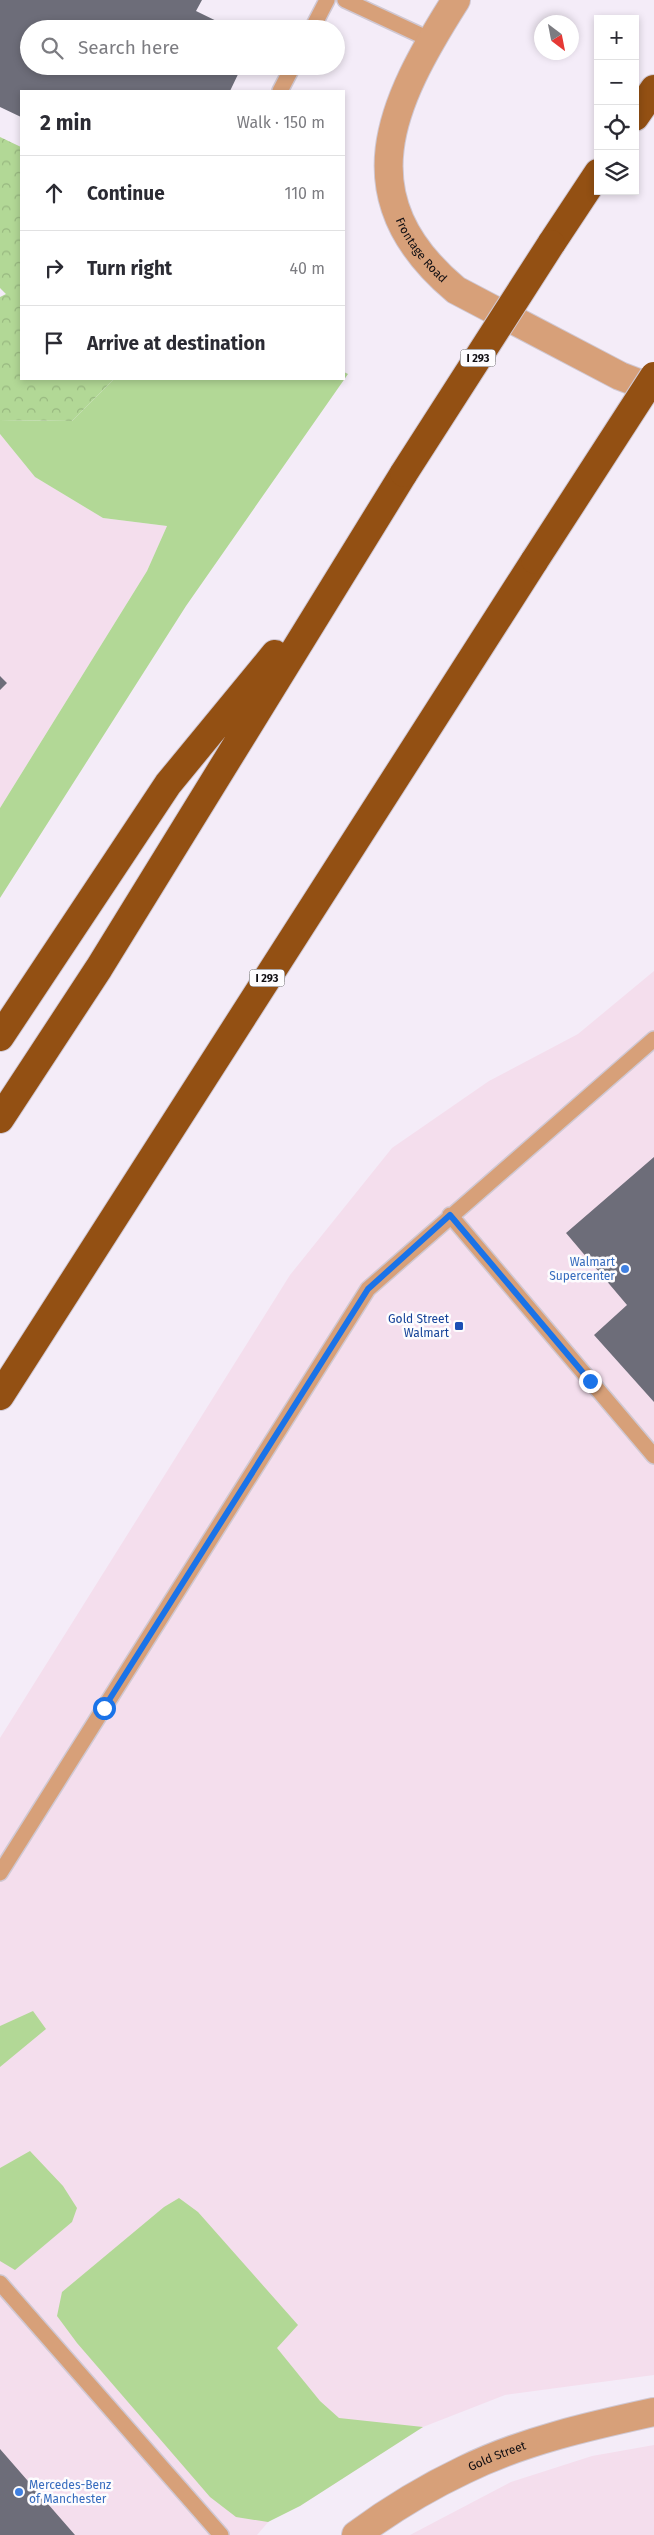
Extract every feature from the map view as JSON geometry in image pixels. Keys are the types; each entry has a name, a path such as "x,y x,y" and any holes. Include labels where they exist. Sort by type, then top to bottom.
{"highway":[{"path":"639,111 654,89"},
{"name":"I 293","path":"0,1119 99,968 404,473 594,180"},
{"name":"I 293","path":"0,1396 654,376"},
{"path":"0,1038 168,784 341,573"},
{"path":"0,1406 26,1356"}],"street":[{"name":"Frontage Road","path":"456,0 431,40 410,81 390,146 389,184 392,204 400,224 413,246 435,272 456,290 620,376 654,389"},
{"name":"Gold Street","path":"356,2535 392,2509 465,2469 543,2440 654,2412"}],"lane":[{"path":"317,20 327,0"},
{"path":"345,0 431,40"},
{"path":"281,90 288,75"},
{"path":"0,1873 368,1289 450,1215 654,1038"},
{"path":"450,1215 654,1456"},
{"path":"0,2282 220,2535"}],"shaded area":[{"path":"0,434 35,477 103,518 167,526 147,571 0,808"},
{"path":"654,971 654,2375 505,2395 423,2427 300,2506 276,2513 257,2535 0,2535 0,1738 290,1275 392,1148 489,1081 578,1034"},
{"path":"654,2445 654,2535 410,2535 511,2482 592,2456"}],"green space":[{"path":"0,137 20,147 20,380 113,380 72,421 0,420 0,297 6,294 0,288"},
{"path":"113,380 344,380 186,606 0,898 0,808 147,571 167,526 103,518 35,477 0,434 0,420 72,421"},
{"path":"33,2011 46,2029 0,2067 0,2026"},
{"path":"30,2151 63,2186 77,2208 72,2222 15,2270 0,2261 0,2168"},
{"path":"179,2198 198,2212 298,2325 277,2348 320,2401 339,2418 423,2427 300,2506 268,2522 236,2517 210,2497 77,2343 57,2316 62,2292 164,2207"}],"building":[{"path":"0,0 202,0 196,11 214,20 20,20 20,75 238,75 230,90 20,90 20,117 0,107"},
{"path":"0,676 7,683 0,690"},
{"name":"Walmart Supercenter","path":"654,1157 654,1402 594,1335 627,1305 566,1233"},
{"name":"Mercedes-Benz of Manchester","path":"0,2449 75,2535 0,2535"}],"place":[{"name":"Walmart Supercenter","path":"625,1269"},
{"name":"Gold Street Walmart","path":"459,1326"},
{"name":"Mercedes-Benz of Manchester","path":"19,2492"}],"route":[{"path":"104,1708 368,1289 450,1215 590,1381"}]}
